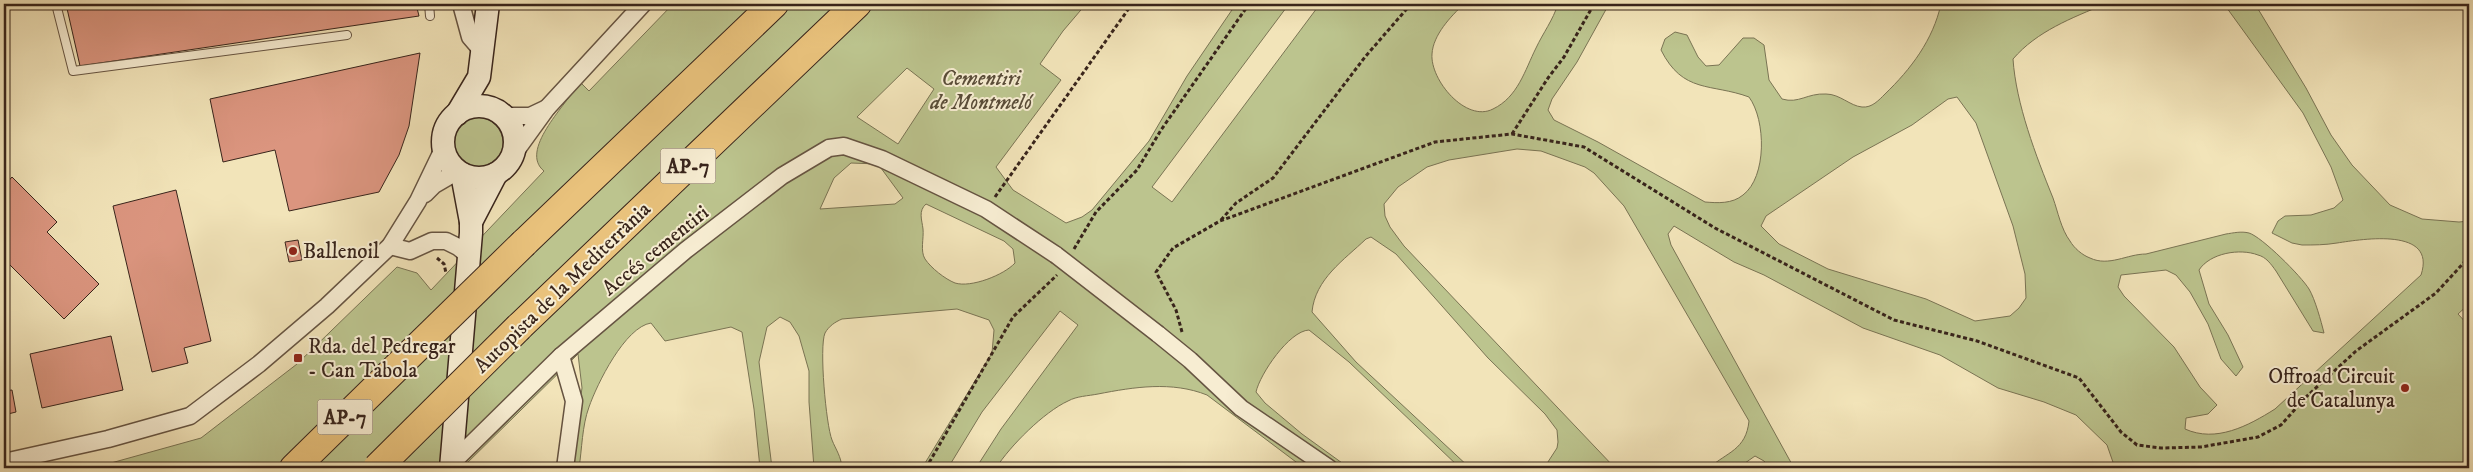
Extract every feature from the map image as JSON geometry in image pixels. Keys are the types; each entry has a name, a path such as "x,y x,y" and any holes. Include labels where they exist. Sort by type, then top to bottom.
{"highway":[{"name":"AP-7","path":"294,468 524,243 774,4"},
{"name":"Autopista de la Mediterrània","path":"377,468 519,327 857,4"}],"street":[{"path":"461,4 470,37 483,52"},
{"path":"4,462 108,439 190,416 258,364 327,306 390,246 418,201 443,148 445,129 457,114 479,77 488,4"},
{"path":"472,222 496,174 506,166 547,108 642,4"},
{"path":"479,77 485,94 514,131 516,143 513,155"},
{"path":"457,114 467,108 479,106 500,113 530,116 547,108"},
{"name":"Accés cementiri","path":"451,466 561,356 686,250 782,176 829,148 844,146 882,159 986,209 1063,260 1190,360 1241,408 1329,468"},
{"path":"443,148 448,161 460,173 479,178 496,174"},
{"path":"418,201 434,185 460,173"},
{"path":"451,466 472,222 460,173"},
{"path":"390,246 410,251 432,241 446,242 469,256"},
{"path":"561,356 574,401 565,468"}],"lane":[{"path":"56,4 72,72 347,35"},
{"path":"429,4 430,16"}],"path":[{"path":"986,209 1132,4"},
{"path":"926,468 1014,318 1063,260 1096,212 1137,170 1161,130 1249,4"},
{"path":"1220,221 1236,203 1273,178 1365,57 1411,4"},
{"path":"1512,134 1548,78 1564,57 1594,4"},
{"path":"1190,360 1176,310 1156,272 1173,248 1220,221 1435,142 1512,134 1584,147 1715,228 1894,320 1977,341 2078,378 2121,432 2137,446 2161,448 2202,447 2258,436 2281,425 2306,397 2356,351 2436,293 2469,257"}],"green space":[{"name":"Cementiri de Montmeló","path":"673,4 1086,4 1063,31 1040,64 1061,80 996,167 1013,190 1066,223 1082,217 1092,210 1149,141 1187,76 1236,4 1289,4 1152,187 1172,202 1320,4 1464,4 1448,20 1439,33 1433,47 1433,64 1443,87 1452,97 1461,105 1483,112 1502,104 1515,90 1558,4 1609,4 1577,62 1552,99 1548,110 1554,120 1598,142 1705,202 1720,203 1739,198 1751,187 1760,162 1761,133 1759,119 1749,97 1699,85 1688,81 1679,74 1661,50 1665,39 1675,32 1687,35 1698,57 1706,66 1719,65 1743,38 1754,38 1764,45 1769,80 1782,99 1793,100 1826,94 1836,96 1853,105 1866,107 1880,99 1912,64 1933,30 1941,4 2105,4 2044,33 2022,49 2013,59 2022,112 2062,226 2072,244 2087,257 2111,261 2226,234 2249,233 2272,249 2305,283 2320,316 2324,333 2313,331 2276,271 2261,256 2251,253 2234,252 2218,256 2204,264 2199,270 2209,304 2228,335 2243,367 2236,376 2221,359 2208,324 2190,292 2176,275 2166,270 2121,275 2118,287 2124,296 2174,347 2200,387 2217,405 2208,414 2186,418 2185,429 2208,434 2232,431 2275,409 2421,275 2423,260 2418,249 2408,243 2395,240 2379,239 2302,245 2292,243 2272,233 2278,221 2285,216 2311,215 2334,208 2343,200 2331,167 2303,113 2224,4 2255,4 2306,88 2331,135 2352,165 2390,205 2422,219 2469,221 2469,304 2458,314 2469,326 2469,468 2115,468 2107,445 2076,415 2044,402 1998,388 1940,355 1863,328 1764,275 1734,262 1674,226 1668,234 1671,245 1794,468 1769,468 1764,461 1755,456 1738,468 1709,468 1740,444 1747,431 1749,421 1624,206 1594,173 1585,167 1541,151 1517,149 1449,160 1427,167 1398,187 1384,204 1385,216 1390,227 1404,246 1615,468 1587,468 1582,464 1570,468 1544,468 1557,448 1557,430 1545,414 1488,358 1396,254 1371,237 1366,239 1332,271 1314,300 1312,312 1356,362 1470,468 1460,468 1349,362 1309,330 1301,332 1284,345 1263,375 1256,392 1265,403 1302,434 1349,468 1304,468 1207,395 1180,388 1153,387 1125,389 1071,399 1049,413 1028,430 996,468 976,468 1001,429 1078,325 1060,311 982,412 948,468 922,468 992,353 994,330 989,320 957,309 842,319 832,324 825,333 823,341 823,369 826,403 830,432 842,468 814,468 809,402 809,371 799,336 790,322 780,317 767,327 759,362 772,468 760,468 754,409 742,332 731,327 665,341 651,323 641,327 622,345 598,385 585,422 579,468 570,468 582,388 578,354 462,468 93,468 201,438 297,364 397,267 417,273 431,290 544,171 538,162 537,152 546,129 576,87 581,83 589,91","holes":["907,68 934,89 898,144 857,117","1957,97 1976,123 2013,226 2025,274 2026,298 2010,316 1975,321 1926,299 1828,269 1779,244 1761,226 1766,216 1853,157 1912,125 1948,99","851,163 878,164 903,198 895,204 820,209 834,178","926,204 1004,241 1013,249 1015,263 995,276 970,284 955,283 947,279 938,273 924,256 921,216"]},
{"path":"477,117 487,119 495,125 501,133 503,143 501,153 495,161 487,167 477,169 467,167 459,161 453,153 451,143 453,133 459,125 467,119"}],"building":[{"path":"66,4 416,4 419,16 80,66"},
{"path":"420,53 409,126 399,155 379,192 289,211 275,150 223,162 210,99"},
{"path":"12,177 57,222 47,232 99,284 64,319 4,259 4,186"},
{"path":"176,190 211,341 184,348 188,363 152,372 113,206"},
{"name":"Ballenoil","path":"298,240 302,260 289,262 285,242"},
{"path":"111,336 123,390 42,408 30,354"},
{"path":"12,390 16,412 4,415 4,391"}],"place":[{"name":"Ballenoil","path":"293,251"},
{"name":"Rda. del Pedregar - Can Tabola","path":"298,358"},
{"name":"Offroad Circuit de Catalunya","path":"2405,388"}]}
